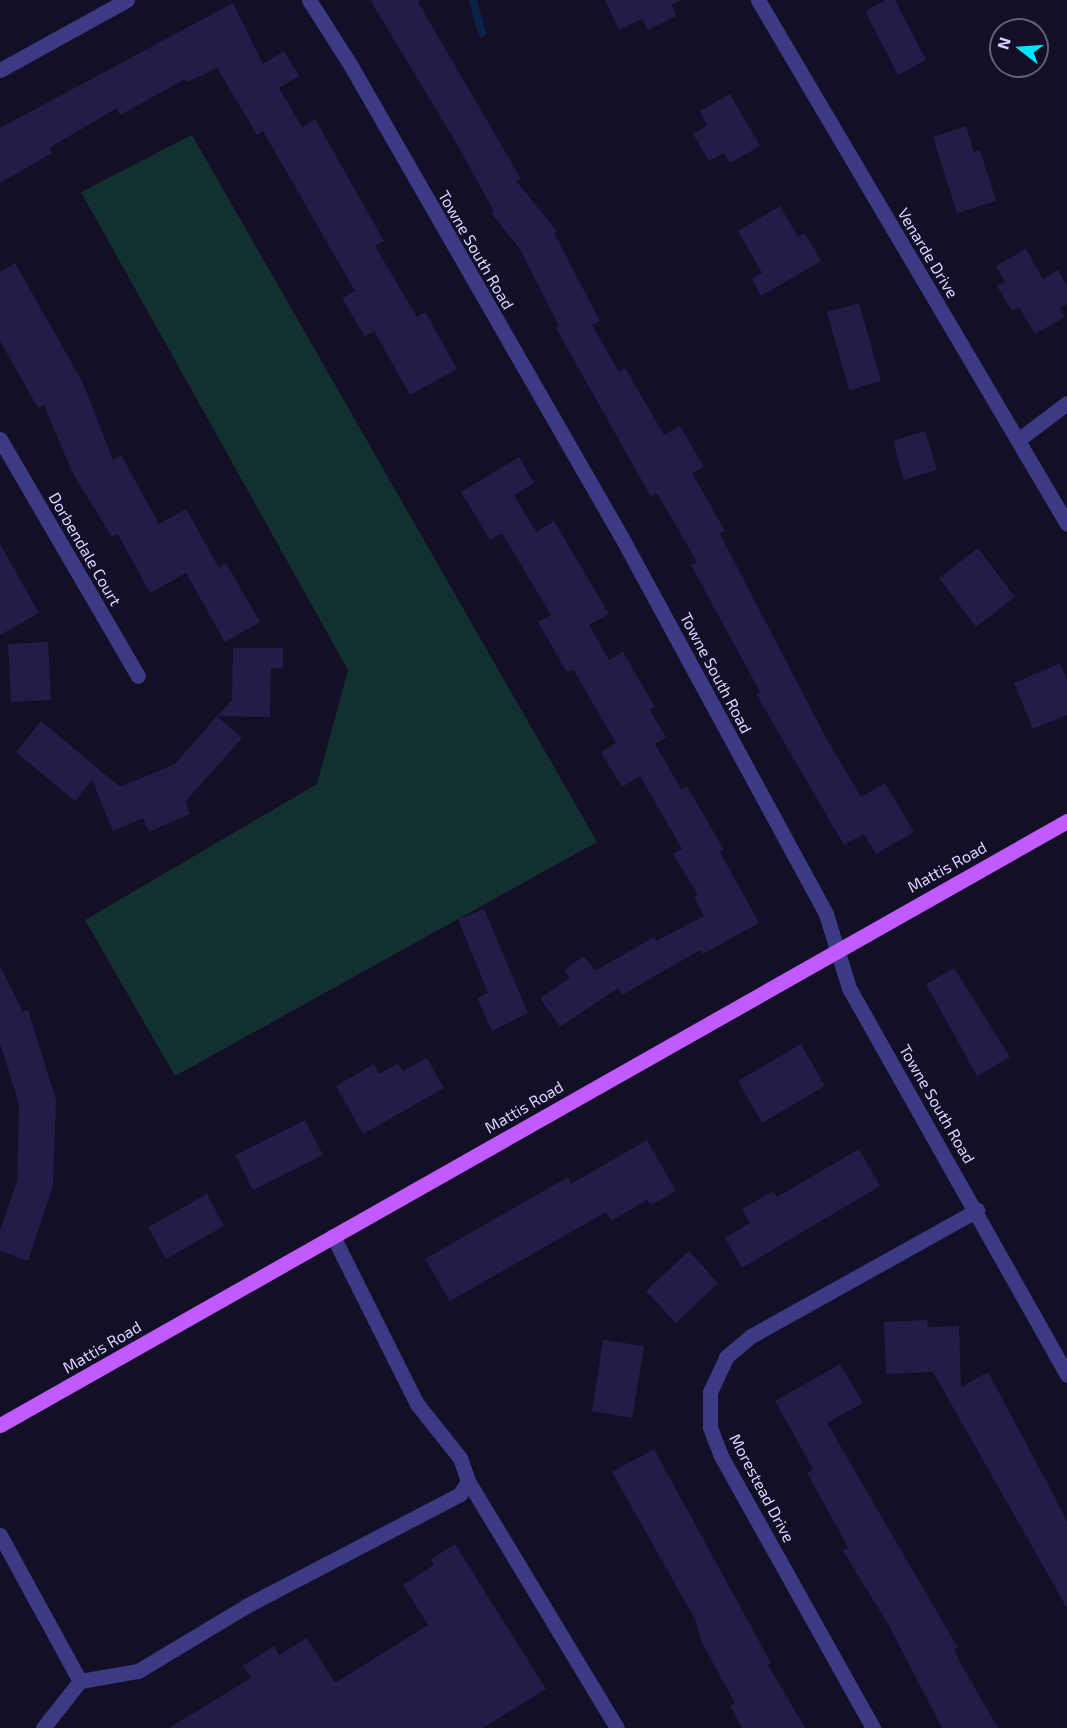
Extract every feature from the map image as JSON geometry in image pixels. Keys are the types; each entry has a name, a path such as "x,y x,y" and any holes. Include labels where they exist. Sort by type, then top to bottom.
{"main road":[{"name":"Mattis Road","path":"0,1425 1067,820"}],"street":[{"path":"0,70 127,0"},
{"name":"Towne South Road","path":"309,0 351,66 622,538 826,914 849,988 977,1209 1067,1376"},
{"name":"Venarde Drive","path":"758,0 1067,524"},
{"path":"1018,440 1067,404"},
{"name":"Dorbendale Court","path":"0,439 138,676"},
{"name":"Morestead Drive","path":"873,1728 721,1456 710,1427 710,1392 726,1357 751,1336 977,1209"},
{"path":"333,1236 417,1404 460,1458 468,1481 617,1728"},
{"path":"43,1728 80,1681 138,1671 246,1606 460,1494 468,1481"},
{"path":"0,1535 80,1681"}],"green space":[{"path":"192,135 597,842 175,1076 85,920 317,784 348,670 81,192"}],"building":[{"path":"370,0 421,0 418,2 521,179 516,181 557,231 554,233 600,321 592,325 619,372 625,368 664,435 680,426 704,467 692,473 725,531 720,534 826,738 861,797 885,783 914,832 876,854 864,834 844,845 756,694 760,692 691,565 697,562 657,493 651,497 556,328 559,326 520,249 491,213 494,211 454,139"},
{"path":"605,0 681,0 671,5 676,16 648,30 642,19 619,30"},
{"path":"886,0 895,0 926,60 898,75 865,11"},
{"path":"233,3 263,64 284,51 299,76 279,88 302,127 315,119 384,241 375,246 417,317 425,312 457,369 410,395 374,331 365,337 342,298 355,291 263,131 257,135 217,68 187,82 185,79 120,115 117,108 49,148 52,153 0,183 0,128"},
{"path":"730,94 760,146 730,163 724,153 709,161 693,134 707,126 700,111"},
{"path":"966,126 974,152 980,150 996,201 957,213 933,137"},
{"path":"780,206 798,237 805,233 821,261 761,296 752,279 762,273 738,231"},
{"path":"1026,249 1043,279 1058,270 1067,286 1067,304 1060,308 1065,317 1035,334 1019,307 1012,311 997,286 1005,282 996,266"},
{"path":"15,263 83,383 113,460 121,455 159,524 186,509 219,568 226,563 260,622 225,642 186,573 150,593 118,534 112,537 72,472 44,405 38,408 0,341 0,272"},
{"path":"859,303 881,381 849,390 827,312"},
{"path":"925,431 937,470 904,480 893,441"},
{"path":"519,457 534,483 514,495 536,532 554,521 609,614 589,625 609,660 623,652 655,707 650,710 666,737 655,744 681,789 687,786 724,850 720,852 759,923 703,954 700,950 622,995 618,988 560,1027 540,998 570,978 564,970 584,956 595,971 654,937 656,941 704,916 694,897 698,895 673,854 682,849 640,776 622,787 601,752 616,743 573,669 567,672 538,622 551,615 502,533 490,540 461,492"},
{"path":"0,544 39,613 0,635"},
{"path":"978,548 1015,597 976,627 939,578"},
{"path":"48,642 51,700 11,702 8,644"},
{"path":"233,648 283,648 283,669 271,668 270,717 217,716 232,700"},
{"path":"1060,663 1067,679 1067,715 1033,729 1014,683"},
{"path":"217,716 242,738 185,802 190,814 149,832 143,818 113,831 92,780 75,801 16,752 41,721 120,787 175,764"},
{"path":"484,909 528,1013 492,1031 477,998 488,993 458,919"},
{"path":"0,966 23,1012 28,1010 56,1100 53,1186 28,1261 0,1251 0,1230 17,1181 19,1104 0,1043"},
{"path":"954,968 1010,1057 977,1076 926,984"},
{"path":"801,1044 825,1086 762,1123 738,1081"},
{"path":"427,1058 444,1088 363,1134 336,1086 374,1064 379,1074 398,1063 403,1071"},
{"path":"305,1120 323,1155 253,1190 235,1155"},
{"path":"647,1140 676,1191 651,1205 647,1200 611,1221 606,1212 450,1301 425,1259 568,1177 571,1184"},
{"path":"859,1149 880,1186 742,1268 725,1238 750,1223 742,1209 773,1191 777,1197"},
{"path":"207,1194 224,1226 166,1259 148,1227"},
{"path":"689,1251 718,1283 676,1323 646,1291"},
{"path":"927,1320 928,1327 959,1326 961,1387 988,1372 1062,1511 1067,1523 1067,1608 933,1372 886,1374 884,1322"},
{"path":"603,1340 644,1346 632,1418 592,1411"},
{"path":"840,1364 863,1403 827,1423 958,1648 954,1649 961,1664 998,1728 942,1728 888,1624 843,1551 848,1547 807,1473 813,1469 775,1401"},
{"path":"654,1449 771,1663 768,1665 805,1728 742,1728 730,1706 735,1703 701,1641 696,1621 612,1472"},
{"path":"455,1544 546,1689 483,1728 169,1728 251,1678 243,1666 274,1646 279,1655 307,1638 335,1683 428,1625 403,1585 434,1565 431,1559"}],"waterway":[{"path":"473,0 482,33"}]}
